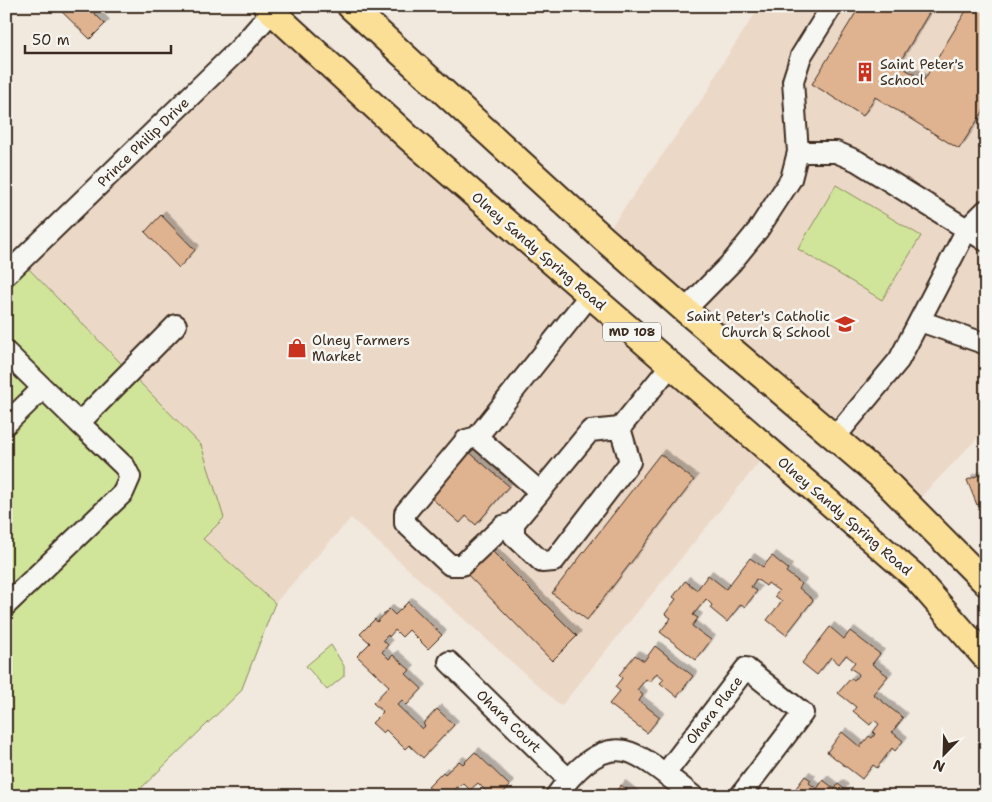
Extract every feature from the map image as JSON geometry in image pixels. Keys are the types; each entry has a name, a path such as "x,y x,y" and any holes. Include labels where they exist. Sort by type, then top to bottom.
{"main road":[{"path":"350,6 684,310 880,476 986,583"},
{"name":"Olney Sandy Spring Road","path":"272,8 409,138 914,576 986,658"}],"street":[{"path":"684,310 732,262 758,230 791,179 798,152 793,81 801,56 832,6"},
{"name":"Prince Philip Drive","path":"6,275 239,50 272,8"},
{"path":"798,152 836,152 857,161 986,241"},
{"path":"835,438 899,360 967,229 986,210"},
{"path":"590,295 477,438 466,440 405,513 405,523 450,565 462,565 503,526 514,523 590,431 620,428 671,366"},
{"path":"920,321 986,344"},
{"path":"79,423 176,325"},
{"path":"6,352 125,467 130,477 123,493 6,605"},
{"path":"6,424 43,388"},
{"path":"514,523 514,536 542,562 554,561 630,462 620,428"},
{"path":"477,438 540,492"},
{"name":"Ohara Court","path":"449,662 568,779"},
{"name":"Ohara Place","path":"664,774 746,668 803,712 740,796"},
{"path":"556,796 568,779 594,757 610,751 625,751 643,759 693,796"}],"shaded area":[{"name":"Saint Peter's Catholic Church & School","path":"760,6 986,6 986,429 911,507 603,238 708,91 719,69"},
{"path":"272,12 769,450 561,706 351,518 275,603 203,539 21,261"}],"green space":[{"path":"836,185 921,236 882,300 798,249"},
{"path":"21,261 201,445 224,518 203,539 275,603 241,691 133,796 6,796 6,275"},
{"path":"331,645 344,666 344,676 327,690 306,666"}],"building":[{"path":"64,6 87,6 105,24 90,39 60,10"},
{"path":"721,6 735,6 731,13"},
{"name":"Saint Peter's School","path":"860,6 933,6 898,65 924,80 969,6 986,6 986,107 959,149 875,97 863,116 812,84"},
{"path":"161,215 195,250 179,268 145,232"},
{"path":"469,452 509,486 476,525 466,516 460,523 430,497"},
{"path":"660,454 694,480 587,620 552,593"},
{"path":"986,472 986,502 977,505 967,480"},
{"path":"486,545 577,636 552,661 462,569"},
{"path":"772,556 788,569 786,572 802,584 799,588 813,600 786,635 767,620 782,601 775,596 779,591 768,583 766,586 756,579 751,587 757,591 745,607 741,604 727,622 710,608 712,605 706,599 693,615 698,618 692,626 711,640 696,660 660,632 671,618 665,614 676,599 673,597 685,581 697,590 708,575 726,589 750,558 763,567"},
{"path":"408,602 442,635 428,649 409,630 402,637 395,630 389,637 388,635 383,640 388,645 382,652 389,659 393,655 410,670 406,674 422,689 407,705 402,700 397,705 422,729 425,726 423,724 437,709 454,725 423,758 409,745 405,749 386,730 383,733 372,723 383,712 373,703 389,686 357,656 370,643 360,634 375,619 377,622 389,609 395,615"},
{"path":"830,627 844,639 850,631 880,654 872,664 888,676 873,694 903,718 892,732 903,741 895,751 892,748 877,768 873,765 862,779 827,752 842,732 860,747 869,736 872,738 875,734 873,732 879,724 874,720 870,725 853,711 856,707 838,693 851,678 854,680 859,674 850,668 855,662 846,655 839,664 831,657 817,675 802,663"},
{"path":"655,646 693,676 677,697 660,683 664,679 657,673 650,682 646,679 637,690 643,695 639,701 660,717 647,733 609,704 620,691 615,687 622,678 619,675 635,655 644,661"},
{"path":"475,752 510,786 500,796 491,796 478,783 470,790 463,783 451,792 455,796 424,796 431,789 428,787 443,772 445,774 459,761 463,764"},
{"path":"805,776 811,780 809,783 817,789 823,780 835,789 838,784 844,789 839,795 841,796 790,796"},
{"path":"621,785 635,796 612,796"}],"place":[{"name":"Saint Peter's School","path":"865,72"},
{"name":"Saint Peter's Catholic Church & School","path":"845,324"},
{"name":"Olney Farmers Market","path":"297,348"}]}
